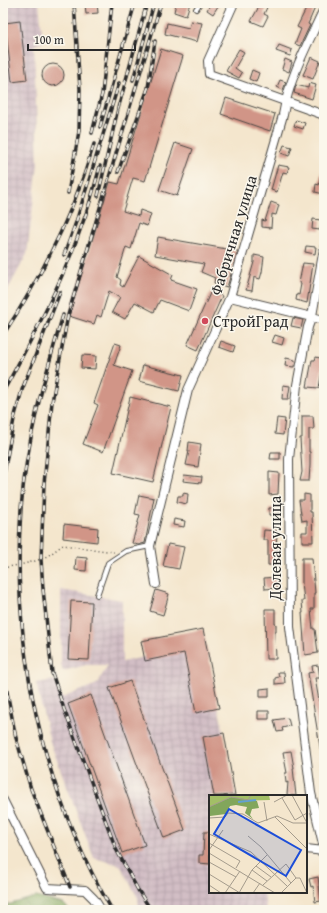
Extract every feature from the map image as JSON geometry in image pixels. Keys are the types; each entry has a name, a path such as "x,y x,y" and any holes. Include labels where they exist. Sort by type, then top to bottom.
{"street":[{"path":"234,3 208,61 209,74 324,115"},
{"name":"Фабричная улица","path":"156,584 150,546 188,390 230,297 283,116 285,100 298,66 324,9"},
{"name":"Долевая улица","path":"324,248 312,316 308,327 297,385 289,459 290,627 311,793 324,850"},
{"path":"230,297 324,320"},
{"path":"3,800 47,888 85,890 94,899 101,910"},
{"path":"307,849 324,850"}],"lane":[{"path":"196,9 200,3"},
{"path":"97,595 108,563 126,550 150,546"}],"path":[{"path":"3,568 41,559 48,556 63,545 122,553"}],"shaded area":[{"path":"3,3 39,3 43,42 34,45 38,164 27,254 6,293 3,293"},
{"path":"61,590 122,600 122,662 144,657 141,641 203,629 236,795 209,795 209,893 264,893 266,910 139,910 138,898 120,865 94,858 50,742 36,683 55,680 62,698 97,684 108,665 86,665 63,671 61,665"}],"green space":[{"path":"36,897 64,904 69,910 3,910 3,906"}],"building":[{"path":"85,3 97,3 98,13 86,14"},
{"path":"176,3 190,3 186,16 174,12"},
{"path":"211,3 220,3 213,14 207,10"},
{"path":"261,3 269,3 264,14 268,16 263,26 251,21"},
{"path":"309,3 317,3 308,24 310,25 300,46 295,44 301,29 297,27"},
{"path":"20,21 27,80 12,82 5,23"},
{"path":"191,21 202,23 197,42 165,34 167,23 189,28"},
{"path":"279,45 292,50 290,56 276,51"},
{"path":"161,49 183,56 145,181 133,178 123,211 139,216 140,210 151,214 147,226 139,223 131,249 126,247 117,277 121,280 120,285 123,287 139,256 173,275 171,280 197,289 189,311 160,300 154,312 135,302 125,319 112,312 120,297 109,291 101,317 97,315 94,324 69,316 110,182 119,184"},
{"path":"239,49 244,52 235,68 242,73 239,78 226,71"},
{"path":"311,57 320,61 313,79 303,75"},
{"path":"285,59 292,62 289,72 282,69"},
{"path":"53,64 61,67 64,75 61,83 53,86 45,83 42,75 45,67"},
{"path":"252,70 259,73 256,82 249,79"},
{"path":"280,80 286,82 283,90 277,87"},
{"path":"309,83 316,85 312,99 294,93 296,85 308,88"},
{"path":"226,98 275,114 270,131 221,114"},
{"path":"296,120 305,123 303,129 294,126"},
{"path":"175,143 193,149 177,196 159,190"},
{"path":"284,145 292,147 289,156 281,153"},
{"path":"278,165 289,167 287,173 283,172 277,192 271,190"},
{"path":"321,172 324,172 324,194 315,192 316,184 319,185"},
{"path":"271,202 279,205 276,215 272,214 271,228 262,227 262,220 265,221"},
{"path":"313,219 321,220 320,230 312,229"},
{"path":"158,237 238,251 227,287 214,283 215,278 201,272 204,264 155,255"},
{"path":"306,246 316,247 315,254 305,252"},
{"path":"254,255 264,257 260,279 254,277 252,291 246,290 254,262"},
{"path":"303,263 313,264 307,303 296,300 297,294 299,295 301,284 299,283"},
{"name":"СтройГрад","path":"211,291 222,296 198,350 187,345"},
{"path":"293,318 303,320 301,328 291,326"},
{"path":"275,335 284,338 282,345 272,342"},
{"path":"221,341 235,346 233,352 219,347"},
{"path":"115,343 121,345 114,365 132,371 103,452 83,444 98,405 94,403"},
{"path":"82,355 96,356 95,369 81,368"},
{"path":"316,357 324,359 319,388 307,387 312,360 315,360"},
{"path":"286,358 295,360 294,367 285,366"},
{"path":"143,365 183,375 179,391 139,381"},
{"path":"283,385 290,386 288,399 282,399"},
{"path":"130,397 171,407 153,482 113,473"},
{"path":"302,416 313,416 314,429 309,429 309,481 300,481 302,472 300,438 302,438"},
{"path":"277,418 285,419 283,435 275,434"},
{"path":"189,442 201,444 198,467 186,465"},
{"path":"271,452 280,452 280,459 270,459"},
{"path":"269,472 279,473 278,494 269,495"},
{"path":"184,475 202,477 201,483 183,481"},
{"path":"183,493 188,494 187,504 177,502 178,496 183,496"},
{"path":"304,494 310,495 313,542 302,542 302,532 307,532 307,520 302,521 299,500 304,500"},
{"path":"139,495 154,498 145,543 138,545 132,543 140,515 135,514"},
{"path":"269,508 279,508 279,516 269,515"},
{"path":"174,519 185,521 184,527 173,525"},
{"path":"64,524 98,528 97,542 63,538"},
{"path":"264,530 277,531 276,549 278,565 268,565 268,540 263,540"},
{"path":"168,544 184,547 179,569 163,566"},
{"path":"76,557 87,558 86,571 75,570"},
{"path":"302,558 312,558 315,593 314,609 311,609 318,653 305,655 302,613 302,601 304,601"},
{"path":"277,577 278,588 265,589 264,578"},
{"path":"156,590 169,594 163,615 150,611"},
{"path":"71,601 92,602 89,660 68,659"},
{"path":"265,609 275,609 276,659 266,659"},
{"path":"203,629 219,708 196,713 184,653 145,661 141,641"},
{"path":"318,665 320,678 315,678 319,701 322,700 324,710 324,753 321,753 308,673 313,672 312,666"},
{"path":"278,672 284,672 285,683 275,684 275,678 279,677"},
{"path":"130,681 185,830 164,838 109,688"},
{"path":"269,688 269,697 260,697 260,689"},
{"path":"91,695 145,845 122,853 68,704"},
{"path":"258,711 269,711 269,719 258,719"},
{"path":"288,718 290,726 282,728 283,731 277,732 274,720"},
{"path":"224,733 235,795 214,795 203,737"},
{"path":"291,751 296,795 287,795 288,782 286,783 285,773 287,773 283,752"},
{"path":"204,832 209,832 209,864 199,863 199,855 203,855"},
{"path":"318,877 321,901 315,902 313,886 311,887 309,879"}],"railway":[{"path":"68,193 79,131 80,89 74,3"},
{"path":"92,133 102,94 112,3"},
{"path":"100,127 135,3"},
{"path":"118,109 147,3"},
{"path":"133,80 154,3"},
{"path":"151,910 138,890 116,849 52,673 41,559 44,484 52,402 68,315 161,3"},
{"path":"118,172 148,88 155,41"},
{"path":"64,255 76,222 119,83"},
{"path":"98,196 119,104"},
{"path":"3,335 31,290 56,243 77,194 94,144"},
{"path":"3,392 57,287 88,208 100,166"},
{"path":"3,479 14,419 22,390 60,292"},
{"path":"63,315 31,435 23,484 19,561 21,613 27,665 36,716 50,767 67,816 88,864 112,910"},
{"path":"3,671 16,738 31,789 70,887"}],"place":[{"name":"СтройГрад","path":"205,321"}]}
